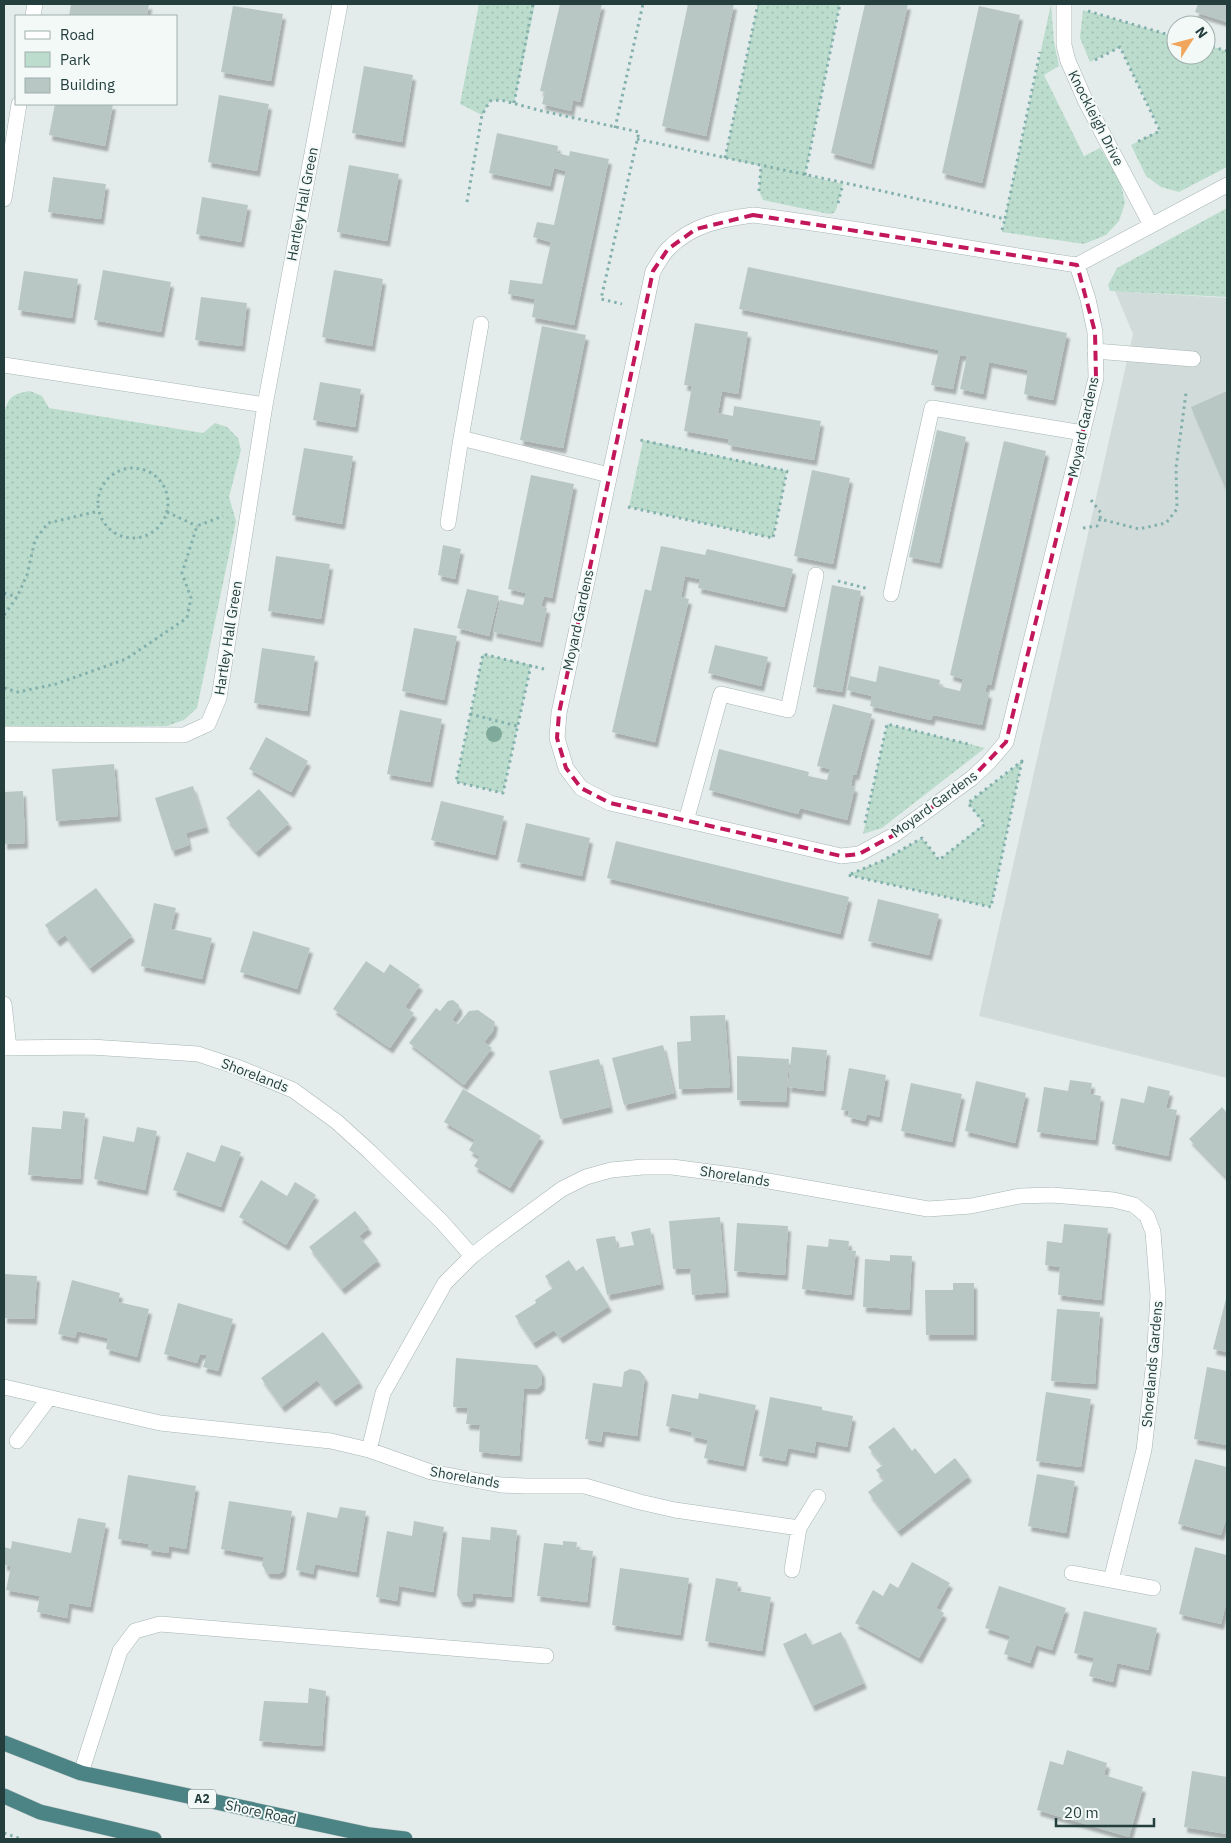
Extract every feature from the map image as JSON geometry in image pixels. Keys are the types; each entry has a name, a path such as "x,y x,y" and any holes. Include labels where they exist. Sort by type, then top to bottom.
{"highway":[{"name":"Shore Road","path":"4,1743 82,1773 370,1835 405,1839"},
{"path":"4,1796 40,1812 154,1839"}],"street":[{"name":"Hartley Hall Green","path":"4,734 184,735 208,724 219,698 264,405 340,4"},
{"name":"Knockleigh Drive","path":"1064,4 1064,45 1068,61 1086,102 1151,225"},
{"path":"4,199 19,105"},
{"path":"1077,265 1227,184"},
{"name":"Moyard Gardens","path":"753,215 835,225 948,246 1077,265 1090,307 1095,332 1096,378 1006,742 988,763 972,778 894,835 859,854 841,856 610,803 581,788 566,768 557,738 559,713 653,271 668,250 696,228 722,219 753,215"},
{"path":"448,523 481,324"},
{"path":"1095,351 1193,359"},
{"path":"4,365 264,405"},
{"path":"891,594 932,408 1083,433"},
{"path":"461,438 609,475"},
{"path":"686,821 721,694 788,710 816,575"},
{"path":"4,1004 6,1048"},
{"name":"Shorelands","path":"6,1048 91,1047 198,1054 237,1067 293,1090 337,1122 370,1152 428,1208 472,1256"},
{"name":"Shorelands","path":"369,1450 383,1393 445,1283 472,1256 562,1189 586,1177 611,1170 672,1167 710,1171 928,1209 971,1206 1020,1196"},
{"name":"Shorelands Gardens","path":"1020,1196 1093,1197 1134,1205 1147,1216 1153,1232 1158,1296 1154,1361 1144,1450 1111,1580"},
{"name":"Shorelands","path":"4,1387 160,1423 331,1441 369,1450 431,1472 501,1485 586,1486 675,1510 799,1528"},
{"path":"17,1441 48,1398"},
{"path":"792,1570 799,1528 818,1496"},
{"path":"1072,1573 1153,1588"},
{"path":"82,1773 120,1651 135,1631 160,1624 546,1656"}],"path":[{"path":"514,103 533,4"},
{"path":"615,128 643,4"},
{"path":"725,158 758,4"},
{"path":"805,175 840,4"},
{"path":"1083,10 1166,34"},
{"path":"1002,232 1042,43"},
{"path":"1090,62 1120,47 1160,131 1131,145"},
{"path":"467,202 482,115 490,101 501,100 638,132 601,299 629,306"},
{"path":"637,139 955,206 1005,219"},
{"path":"1100,519 1138,529 1166,523 1177,509 1176,468 1186,393"},
{"path":"604,503 773,538 787,471 618,435"},
{"path":"136,468 147,471 157,477 164,487 168,500 167,512 162,524 152,533 140,538 127,538 116,534 107,526 99,511 100,493 105,483 113,475 124,470 136,468"},
{"path":"1080,529 1097,526 1100,519 1101,513 1088,495"},
{"path":"167,512 197,526 249,506"},
{"path":"4,615 17,597 27,575 35,540 48,524 99,511"},
{"path":"4,688 18,692 56,684 126,659 187,618 191,598 182,572 197,526"},
{"path":"816,575 891,594"},
{"path":"4,593 17,597"},
{"path":"531,665 503,793 456,782 483,654 531,665 567,675"},
{"path":"470,714 517,726"},
{"path":"859,854 887,724 976,746"},
{"path":"1022,761 991,907 848,875 884,860 922,838 939,860 984,824 968,803 1022,761"},
{"path":"4,1833 21,1839"}],"highlighted area":[{"path":"753,215 1077,265 1095,332 1096,378 1006,742 972,778 894,835 859,854 841,856 610,803 581,788 566,768 557,738 559,713 653,271 668,249 696,229"}],"shaded area":[{"path":"1115,291 1227,298 1227,1078 979,1016 1133,334"}],"green space":[{"path":"479,4 535,4 514,103 501,100 490,101 482,115 460,104"},
{"path":"758,4 840,4 805,175 843,184 834,213 829,214 763,200 759,191 761,166 725,158"},
{"path":"1051,4 1054,42 1059,66 1044,75 1084,156 1100,148 1120,180 1125,203 1119,221 1106,235 1084,244 1002,232"},
{"path":"1083,10 1166,34 1166,65 1216,65 1216,48 1227,51 1227,167 1179,192 1161,187 1146,176 1131,145 1160,130 1120,47 1090,62 1080,38"},
{"path":"1227,208 1227,297 1110,291 1108,285 1117,268"},
{"path":"30,391 42,396 49,408 203,433 215,423 227,427 238,438 241,450 229,497 236,521 197,708 184,720 167,726 4,727 4,415 7,404 12,397 19,393"},
{"path":"643,440 787,471 773,538 629,507"},
{"path":"483,654 531,665 503,793 456,782"},
{"path":"887,724 985,748 882,828 863,834"},
{"path":"1022,761 991,907 848,875 884,860 922,838 939,860 984,824 968,803"}],"building":[{"path":"71,4 149,4 147,15 69,15"},
{"path":"560,4 602,4 580,102 573,100 571,111 542,104 545,92 540,91"},
{"path":"688,4 734,4 706,136 662,126"},
{"path":"865,4 908,4 871,164 831,153"},
{"path":"1198,4 1227,4 1227,22 1216,19 1216,15 1205,15 1195,12"},
{"path":"233,6 283,14 271,81 221,72"},
{"path":"979,6 1020,15 982,183 942,173"},
{"path":"364,66 413,75 402,142 352,133"},
{"path":"219,95 269,104 257,171 208,162"},
{"path":"55,105 113,105 105,146 49,135"},
{"path":"497,133 558,146 557,153 569,156 570,151 609,159 574,325 532,317 535,299 508,294 510,280 542,284 551,242 533,237 537,222 554,225 566,171 554,168 550,186 489,173"},
{"path":"349,165 399,174 387,241 337,232"},
{"path":"53,177 106,184 101,219 48,212"},
{"path":"202,197 248,205 241,242 196,234"},
{"path":"748,267 1067,333 1053,400 1024,394 1028,370 989,362 983,394 960,389 967,356 960,355 953,389 931,385 939,350 739,309"},
{"path":"103,270 171,282 161,332 94,320"},
{"path":"334,270 383,279 372,346 322,337"},
{"path":"24,271 78,279 72,318 18,310"},
{"path":"201,297 247,303 242,346 195,340"},
{"path":"695,323 748,332 738,394 722,391 718,413 733,416 734,406 821,421 814,460 728,445 729,439 684,431 692,386 684,385"},
{"path":"542,326 586,335 563,448 520,440"},
{"path":"320,382 361,389 355,427 313,420"},
{"path":"1227,391 1227,492 1191,407"},
{"path":"937,430 966,437 939,563 909,557"},
{"path":"1004,441 1046,451 991,685 987,684 985,692 989,693 982,725 933,715 931,720 870,706 872,696 847,690 850,676 876,682 879,666 940,680 939,686 960,691 963,679 950,675"},
{"path":"304,448 353,456 342,524 292,515"},
{"path":"812,470 850,478 833,564 794,556"},
{"path":"531,475 574,484 552,598 544,596 541,606 547,608 540,642 493,632 500,600 523,605 526,593 508,589"},
{"path":"443,545 461,549 455,579 438,575"},
{"path":"661,546 705,555 707,549 793,569 784,607 698,588 700,579 685,576 681,597 689,599 655,742 612,732 645,589 651,591"},
{"path":"276,556 330,564 321,619 268,611"},
{"path":"832,585 861,591 842,692 813,687"},
{"path":"467,589 499,596 489,636 457,628"},
{"path":"414,628 457,636 444,700 402,691"},
{"path":"715,645 768,657 761,686 708,673"},
{"path":"262,648 315,656 307,711 254,703"},
{"path":"833,704 872,714 856,775 853,774 851,786 855,787 847,820 800,808 798,814 709,790 719,749 809,772 808,776 827,780 830,769 817,766"},
{"path":"400,710 442,719 430,782 387,774"},
{"path":"266,737 308,761 291,792 249,769"},
{"path":"114,764 118,816 56,821 52,769"},
{"path":"193,786 206,827 186,833 189,845 172,851 155,798"},
{"path":"259,789 289,823 256,852 226,818"},
{"path":"23,791 25,843 4,844 4,792"},
{"path":"441,801 504,816 495,855 431,840"},
{"path":"526,823 590,838 582,876 517,862"},
{"path":"616,841 849,897 840,934 607,878"},
{"path":"96,888 132,936 90,968 65,935 57,941 45,925"},
{"path":"878,899 939,914 929,955 868,941"},
{"path":"154,903 176,908 171,929 212,938 202,979 141,966"},
{"path":"253,931 310,948 297,989 240,972"},
{"path":"366,961 384,973 390,964 420,985 405,1007 414,1013 390,1048 333,1009"},
{"path":"453,1000 459,1005 459,1010 452,1020 458,1024 469,1011 478,1010 495,1022 493,1031 484,1042 492,1048 464,1085 409,1043 436,1008 440,1011 448,1001"},
{"path":"725,1015 730,1087 679,1089 677,1042 691,1041 690,1016"},
{"path":"663,1045 674,1093 624,1105 612,1058"},
{"path":"792,1047 827,1050 823,1091 788,1087"},
{"path":"737,1056 789,1059 786,1102 737,1100"},
{"path":"599,1059 610,1107 560,1119 549,1071"},
{"path":"849,1068 886,1075 879,1117 867,1114 865,1121 848,1117 849,1111 841,1110"},
{"path":"1070,1080 1092,1083 1090,1094 1101,1096 1095,1140 1037,1132 1044,1087 1068,1091"},
{"path":"976,1081 1026,1093 1015,1143 965,1131"},
{"path":"911,1083 962,1094 952,1142 901,1131"},
{"path":"1148,1086 1170,1091 1166,1108 1177,1110 1168,1156 1112,1144 1121,1098 1144,1103"},
{"path":"463,1089 541,1136 510,1188 474,1166 480,1157 469,1150 475,1140 444,1122"},
{"path":"1222,1107 1227,1113 1227,1178 1189,1139"},
{"path":"63,1111 85,1113 80,1179 28,1175 32,1127 61,1129"},
{"path":"137,1127 157,1131 145,1190 94,1179 103,1136 134,1142"},
{"path":"221,1145 241,1152 221,1207 173,1190 187,1152 215,1162"},
{"path":"261,1180 287,1196 295,1182 316,1195 286,1245 239,1217"},
{"path":"355,1211 369,1228 359,1236 378,1260 342,1289 309,1247"},
{"path":"720,1217 726,1292 692,1295 690,1268 673,1269 669,1221"},
{"path":"737,1223 788,1226 785,1275 734,1271"},
{"path":"1064,1224 1108,1228 1101,1300 1058,1295 1060,1267 1045,1265 1047,1241 1062,1243"},
{"path":"650,1228 661,1284 607,1295 596,1239 615,1236 617,1248 634,1245 631,1232"},
{"path":"829,1239 849,1241 848,1250 856,1251 851,1295 802,1289 807,1245 828,1247"},
{"path":"890,1255 912,1256 909,1310 863,1307 865,1259 890,1261"},
{"path":"569,1260 576,1271 583,1266 609,1306 560,1338 554,1330 533,1343 515,1316 536,1303 535,1300 553,1288 545,1276"},
{"path":"4,1274 37,1276 34,1319 4,1318"},
{"path":"72,1280 120,1293 118,1302 149,1309 137,1357 106,1349 108,1338 77,1331 75,1338 58,1334"},
{"path":"953,1283 974,1283 974,1335 926,1335 925,1290 953,1290"},
{"path":"1227,1295 1227,1352 1213,1349"},
{"path":"178,1303 233,1319 218,1371 203,1367 207,1355 200,1354 197,1363 164,1354"},
{"path":"1057,1309 1100,1312 1095,1384 1051,1381"},
{"path":"323,1332 360,1382 333,1401 317,1380 282,1407 261,1378"},
{"path":"456,1358 537,1365 542,1372 542,1384 537,1389 524,1389 519,1456 479,1452 480,1425 466,1424 468,1408 453,1407"},
{"path":"1207,1367 1227,1371 1227,1445 1194,1439"},
{"path":"630,1369 640,1371 645,1377 637,1436 603,1431 601,1442 585,1439 593,1383 622,1387 624,1372"},
{"path":"1046,1392 1091,1399 1081,1467 1036,1461"},
{"path":"699,1393 756,1405 743,1466 704,1458 708,1440 691,1436 692,1432 666,1426 672,1394 698,1399"},
{"path":"770,1397 822,1407 822,1410 853,1416 847,1447 816,1441 814,1453 788,1448 785,1461 759,1456"},
{"path":"894,1427 912,1451 915,1448 935,1474 955,1458 969,1476 898,1531 868,1492 884,1480 876,1470 883,1465 868,1447"},
{"path":"1195,1459 1227,1467 1227,1522 1225,1522 1221,1535 1178,1524"},
{"path":"1037,1474 1075,1481 1066,1533 1028,1526"},
{"path":"128,1475 196,1486 186,1549 169,1546 168,1553 148,1550 149,1544 118,1539"},
{"path":"229,1501 292,1511 283,1571 278,1574 267,1573 262,1565 264,1557 221,1549"},
{"path":"340,1507 366,1511 356,1572 315,1564 313,1574 296,1570 307,1512 337,1518"},
{"path":"78,1518 106,1523 90,1607 69,1603 67,1618 37,1612 40,1596 6,1590 11,1566 4,1565 4,1547 11,1549 12,1541 71,1553"},
{"path":"414,1521 444,1527 433,1592 399,1586 397,1601 376,1597 387,1531 412,1536"},
{"path":"491,1527 517,1530 511,1597 473,1593 473,1600 469,1602 460,1601 457,1595 462,1537 490,1540"},
{"path":"563,1541 577,1542 576,1549 593,1551 587,1602 537,1596 544,1543 563,1545"},
{"path":"1195,1547 1227,1555 1227,1599 1221,1624 1179,1614"},
{"path":"912,1562 950,1583 936,1608 944,1613 919,1658 855,1623 873,1590 883,1596 890,1583 898,1588"},
{"path":"620,1568 689,1578 680,1635 612,1625"},
{"path":"716,1578 738,1582 737,1591 771,1597 762,1651 705,1641"},
{"path":"999,1586 1066,1608 1052,1650 1036,1645 1030,1663 1004,1654 1010,1636 985,1628"},
{"path":"1084,1611 1157,1628 1148,1670 1117,1663 1113,1682 1089,1676 1094,1658 1074,1653"},
{"path":"841,1632 864,1683 812,1706 783,1644 806,1633 812,1645"},
{"path":"309,1688 326,1691 322,1746 259,1741 264,1701 308,1703"},
{"path":"1067,1750 1107,1763 1104,1775 1143,1787 1129,1837 1037,1810 1050,1761 1063,1765"},
{"path":"1192,1771 1227,1777 1227,1834 1184,1827"}]}
